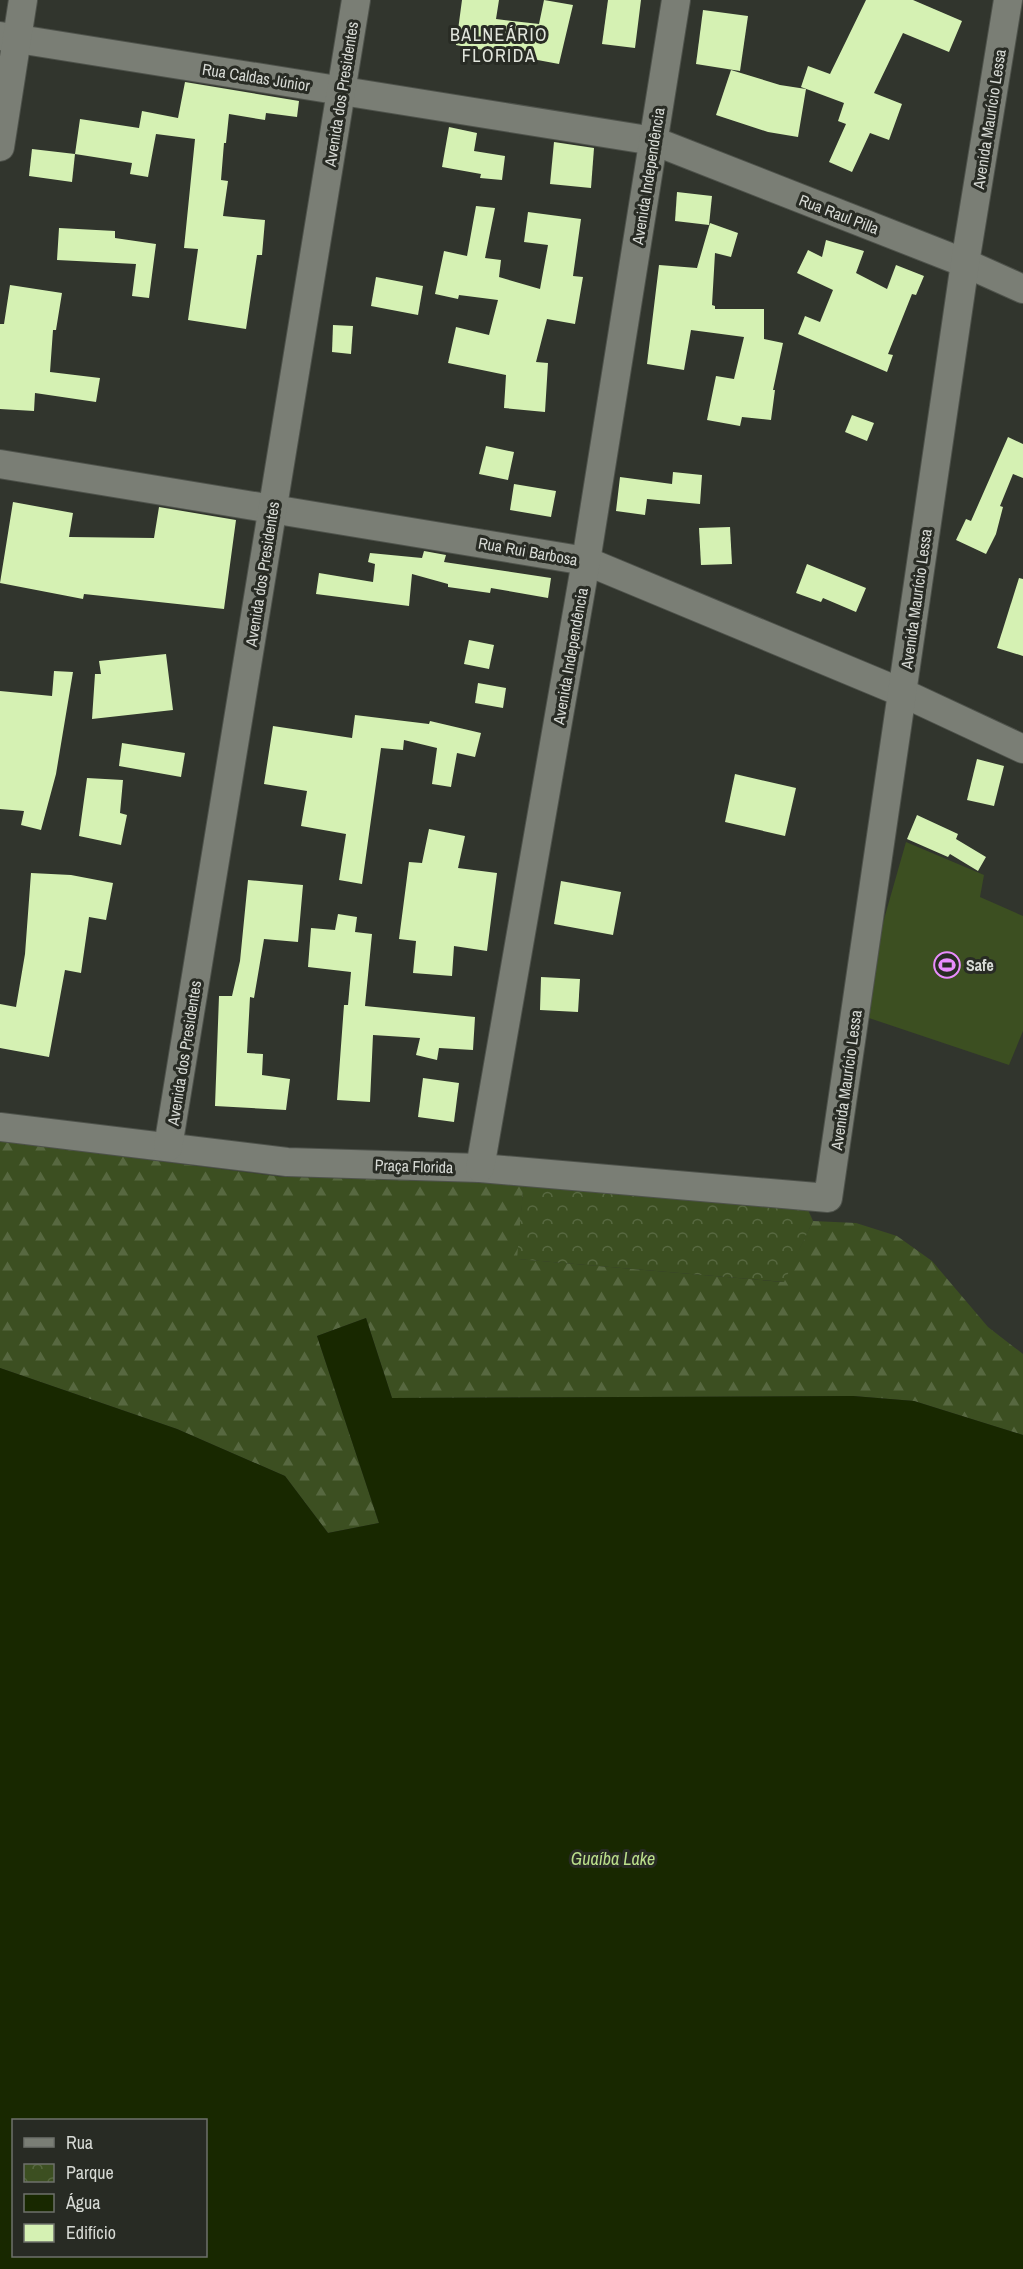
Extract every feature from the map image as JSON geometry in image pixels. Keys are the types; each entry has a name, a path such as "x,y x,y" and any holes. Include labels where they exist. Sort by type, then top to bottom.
{"street":[{"path":"0,147 9,38 23,0"},
{"name":"Avenida dos Presidentes","path":"168,1148 356,0"},
{"name":"Avenida Independência","path":"480,1168 586,561 676,0"},
{"name":"Avenida Maurício Lessa","path":"828,1198 965,263 1008,0"},
{"name":"Rua Caldas Júnior","path":"9,38 654,141"},
{"name":"Rua Raul Pilla","path":"654,141 965,263 1023,289"},
{"name":"Rua Rui Barbosa","path":"0,464 586,561 903,693 1023,749"},
{"name":"Praça Florida","path":"0,1127 287,1162 480,1168 828,1198"}],"green space":[{"name":"Safe","path":"906,842 984,875 980,897 1023,916 1023,1031 1009,1065 857,1014"},
{"path":"0,1141 283,1177 524,1178 518,1259 783,1282 813,1221 856,1223 897,1236 932,1261 988,1327 1023,1354 1023,1435 914,1401 853,1396 392,1398 366,1318 317,1336 379,1523 328,1533 285,1476 177,1429 0,1368"},
{"path":"524,1178 805,1203 813,1221 784,1282 517,1259"}],"water":[{"name":"Guaíba Lake","path":"366,1318 392,1398 853,1396 914,1401 1023,1435 1023,2269 0,2269 0,1368 177,1429 285,1476 328,1533 379,1523 317,1336"}],"building":[{"path":"462,0 499,0 496,19 539,24 544,0 573,5 559,64 456,45"},
{"path":"608,0 641,0 635,48 602,44"},
{"path":"866,0 913,0 962,21 949,52 903,33 874,93 902,104 889,140 870,133 852,172 829,162 846,124 838,121 844,103 801,87 808,66 830,74"},
{"path":"703,10 748,16 740,71 696,64"},
{"path":"731,70 780,85 806,89 798,137 768,132 716,115"},
{"path":"185,82 299,101 297,117 266,113 265,120 229,114 221,180 228,181 223,216 265,220 262,255 257,255 246,329 188,320 198,249 184,248 195,139 156,134 148,177 130,174 132,163 75,154 80,119 139,128 142,111 178,118"},
{"path":"449,127 477,133 474,151 505,156 502,180 480,178 481,174 442,167"},
{"path":"554,142 594,148 591,188 550,184"},
{"path":"32,149 75,154 72,182 29,176"},
{"path":"677,192 712,196 709,225 675,221"},
{"path":"476,206 495,208 485,258 501,260 499,277 540,289 548,245 524,242 528,212 581,219 573,276 583,277 575,324 547,319 536,362 548,363 545,412 504,408 506,375 448,363 456,327 489,335 498,300 459,295 458,299 435,294 444,251 467,256"},
{"path":"710,223 738,233 731,257 715,253 712,305 715,309 764,309 764,339 783,343 773,390 775,390 771,420 742,417 740,426 707,420 716,376 734,379 744,337 691,330 684,370 647,364 659,265 697,268"},
{"path":"59,228 115,231 115,238 156,244 149,298 132,296 136,264 57,260"},
{"path":"826,240 864,251 856,273 887,289 896,265 924,276 916,295 912,294 888,354 893,355 887,372 798,334 805,316 820,322 833,290 797,273 808,250 822,257"},
{"path":"376,277 423,286 418,315 371,306"},
{"path":"10,285 62,293 56,330 53,330 50,372 100,378 96,402 35,393 34,411 0,409 0,324 4,324"},
{"path":"333,325 353,326 351,354 332,352"},
{"path":"852,415 874,423 867,441 845,432"},
{"path":"1008,437 1023,444 1023,478 1013,474 1000,506 1003,507 996,534 986,554 956,540 966,519 971,521"},
{"path":"486,446 514,452 508,480 479,474"},
{"path":"673,472 702,475 700,504 647,499 645,515 616,511 620,477 672,484"},
{"path":"514,484 556,491 551,517 510,510"},
{"path":"13,502 73,513 69,537 154,538 159,507 236,520 224,609 84,594 83,599 0,583"},
{"path":"730,527 732,564 701,565 699,528"},
{"path":"424,551 446,555 444,562 551,578 548,598 491,588 490,593 448,587 448,584 412,574 409,606 316,594 319,573 373,582 375,564 368,562 370,553 422,558"},
{"path":"807,564 866,588 856,612 823,598 821,602 796,593"},
{"path":"1019,578 1023,579 1023,656 997,648"},
{"path":"469,640 494,645 489,669 464,664"},
{"path":"166,654 173,710 92,719 95,674 101,674 99,661"},
{"path":"54,671 73,672 56,774 41,830 21,825 24,811 0,809 0,691 52,696"},
{"path":"478,683 506,688 503,708 475,703"},
{"path":"355,715 429,724 430,721 481,733 475,757 457,753 451,787 432,784 437,748 404,740 403,750 381,748 362,884 339,880 346,834 301,826 307,791 264,784 273,726 352,738"},
{"path":"122,743 185,753 181,777 119,766"},
{"path":"977,759 1004,766 994,806 967,800"},
{"path":"735,774 796,788 785,836 725,822"},
{"path":"87,778 123,780 120,813 127,815 121,845 79,836"},
{"path":"917,815 958,834 956,839 986,857 978,871 950,854 948,857 907,839"},
{"path":"429,829 465,836 458,868 497,873 487,951 454,946 452,976 413,973 416,941 399,939 409,862 422,863"},
{"path":"31,873 71,875 113,883 106,920 89,917 81,973 65,970 49,1057 0,1048 0,1004 16,1007 25,954"},
{"path":"248,880 303,885 298,942 264,939 254,998 250,997 247,1053 263,1054 262,1075 290,1079 286,1110 215,1106 219,996 232,996 240,961"},
{"path":"561,881 621,892 613,935 554,924"},
{"path":"338,914 357,917 355,932 372,934 365,1006 475,1017 473,1050 439,1048 437,1060 416,1055 420,1038 373,1035 370,1102 337,1100 344,1005 348,1005 351,972 308,967 311,928 335,930"},
{"path":"541,977 580,979 578,1012 540,1010"},
{"path":"423,1078 459,1083 454,1122 418,1117"}],"place":[{"name":"Safe","path":"947,965"}],"district":[{"name":"BALNEÁRIO FLORIDA","path":"499,45"}]}
